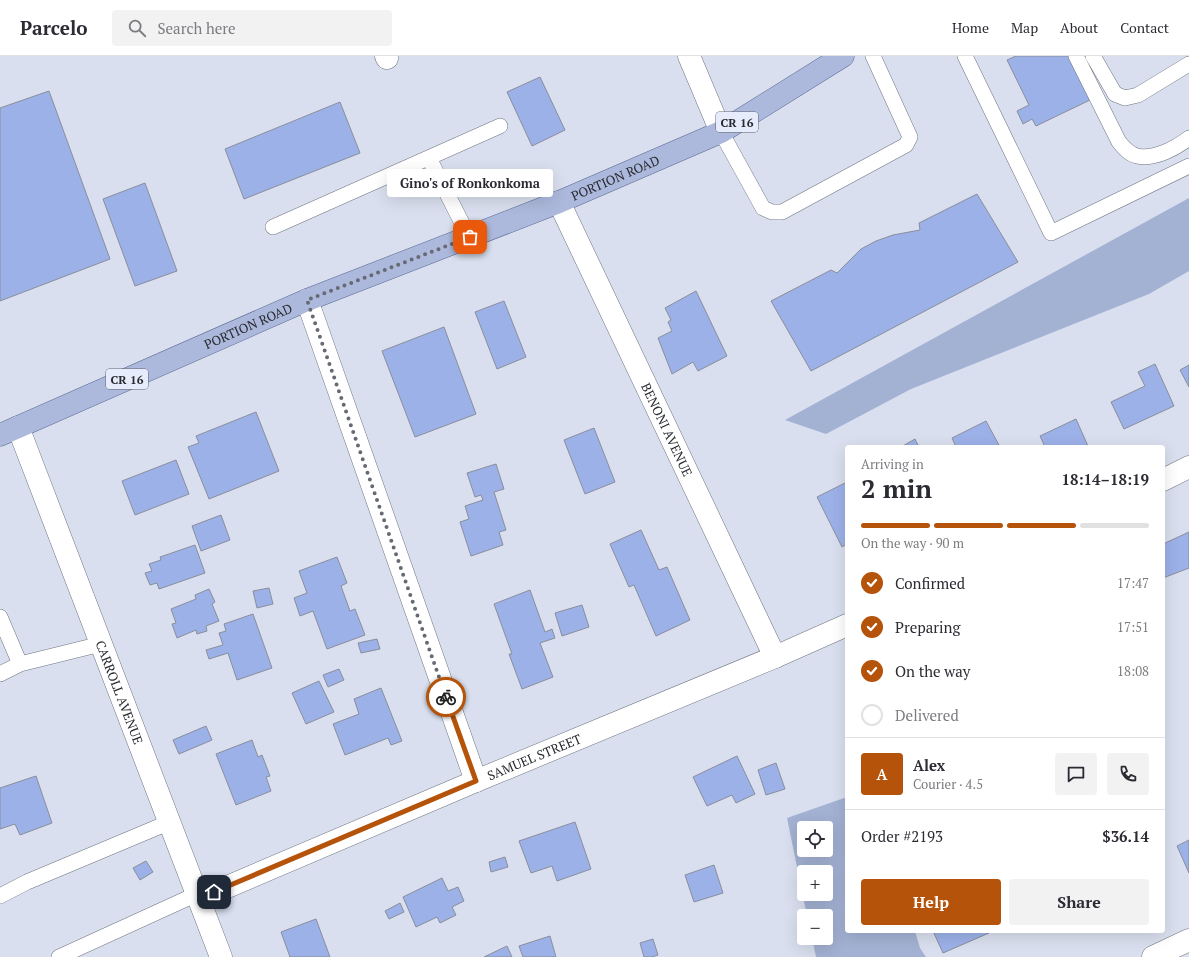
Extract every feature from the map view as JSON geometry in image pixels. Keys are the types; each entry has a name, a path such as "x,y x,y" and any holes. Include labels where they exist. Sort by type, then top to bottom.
{"main road":[{"name":"PORTION ROAD","path":"9,431 307,300 559,202 721,132 843,56"}],"street":[{"path":"689,56 721,132"},
{"name":"BENONI AVENUE","path":"559,202 775,657"},
{"path":"307,300 476,781"},
{"name":"CARROLL AVENUE","path":"9,431 101,644 221,957"},
{"path":"1165,479 1189,467"},
{"name":"SAMUEL STREET","path":"198,896 775,657 845,626"},
{"path":"1153,957 1189,940"}],"lane":[{"path":"721,132 763,208 772,212 782,212 906,145 910,137 873,56"},
{"path":"965,56 1050,233 1189,166"},
{"path":"1076,56 1119,142 1127,151 1136,156 1147,157 1162,153 1189,138"},
{"path":"1093,56 1115,94 1125,98 1138,95 1189,64"},
{"path":"273,228 500,126"},
{"path":"429,158 470,237"},
{"path":"0,616 20,664"},
{"path":"0,674 20,664 101,644"},
{"path":"0,896 27,882 170,822"},
{"path":"59,957 198,896"}],"shaded area":[{"path":"1189,198 1189,271 1149,294 911,389 826,434 785,420"},
{"path":"845,798 845,933 916,933 920,948 926,957 816,957 813,945 833,945 833,909 806,909 804,901 833,901 833,865 797,865 797,867 787,818"}],"building":[{"path":"1016,56 1068,56 1090,100 1036,126 1032,119 1023,124 1017,111 1029,105 1007,60"},
{"path":"540,77 565,130 532,146 507,92"},
{"path":"49,91 110,259 0,301 0,108"},
{"path":"340,102 360,153 244,199 225,149"},
{"path":"145,183 177,271 135,286 103,199"},
{"path":"977,194 1018,262 811,371 771,301 831,270 837,273 861,249 876,241 893,235 920,230 919,223"},
{"path":"696,291 727,356 698,371 693,362 672,374 658,338 672,331 668,322 671,320 665,308"},
{"path":"504,301 526,357 497,369 475,312"},
{"path":"444,327 476,414 415,437 382,351"},
{"path":"1155,364 1174,406 1124,429 1111,402 1145,386 1138,372"},
{"path":"1189,365 1189,387 1180,370"},
{"path":"256,412 279,471 209,499 188,447 199,443 196,436"},
{"path":"1076,419 1088,445 1044,445 1040,436"},
{"path":"986,421 999,445 955,445 952,438"},
{"path":"594,428 615,482 585,494 564,440"},
{"path":"915,439 918,445 904,445"},
{"path":"176,460 189,494 135,515 122,481"},
{"path":"496,464 504,489 494,492 506,530 499,532 503,545 471,556 460,522 469,519 465,506 483,500 481,495 475,497 467,473"},
{"path":"845,483 845,545 842,547 817,497"},
{"path":"221,515 230,540 201,551 192,526"},
{"path":"641,530 659,570 667,567 690,620 656,636 634,585 629,587 610,544"},
{"path":"1189,532 1189,568 1165,577 1165,543"},
{"path":"195,545 205,573 159,589 157,583 150,585 145,573 152,571 149,564 161,560 160,557"},
{"path":"337,557 347,583 341,586 350,611 355,609 365,635 327,649 313,611 300,616 294,598 307,593 299,571"},
{"path":"269,588 273,604 257,608 253,591"},
{"path":"209,589 215,602 212,604 219,621 206,626 207,631 197,634 196,630 177,638 172,624 176,623 171,609 196,599 195,595"},
{"path":"530,590 545,632 552,629 555,638 540,643 553,677 522,689 509,654 512,654 494,604"},
{"path":"582,605 589,627 562,636 555,613"},
{"path":"253,614 272,668 237,680 228,653 209,659 206,650 223,645 219,633 226,631 224,624"},
{"path":"377,639 380,649 361,653 358,643"},
{"path":"339,669 344,680 328,687 323,675"},
{"path":"319,681 334,712 306,724 292,693"},
{"path":"381,688 402,741 391,745 388,738 345,755 333,724 359,714 354,699"},
{"path":"206,726 212,740 179,754 173,740"},
{"path":"252,740 258,757 262,755 270,776 266,777 271,791 236,805 216,754"},
{"path":"737,756 755,794 736,803 732,795 707,806 693,777"},
{"path":"776,763 785,789 766,795 758,770"},
{"path":"36,776 52,823 20,835 15,824 0,829 0,788"},
{"path":"575,822 591,869 557,881 552,866 531,873 519,841"},
{"path":"1189,840 1189,873 1177,846"},
{"path":"505,857 508,867 491,872 489,862"},
{"path":"146,861 153,872 140,880 133,868"},
{"path":"714,865 723,893 694,902 685,875"},
{"path":"442,878 448,891 458,887 464,901 452,907 456,915 440,923 437,917 416,927 403,897"},
{"path":"400,903 404,912 389,919 385,911"},
{"path":"316,919 330,957 290,957 281,932"},
{"path":"934,933 989,933 943,953"},
{"path":"550,936 556,957 523,957 519,946"},
{"path":"653,939 658,955 644,957 640,943"},
{"path":"507,946 512,957 484,957"}],"way so far":[{"path":"446,697 307,300 470,237"}],"place":[{"name":"Gino's of Ronkonkoma","path":"470,237"}],"route":[{"path":"214,892 476,781 446,697"}]}
